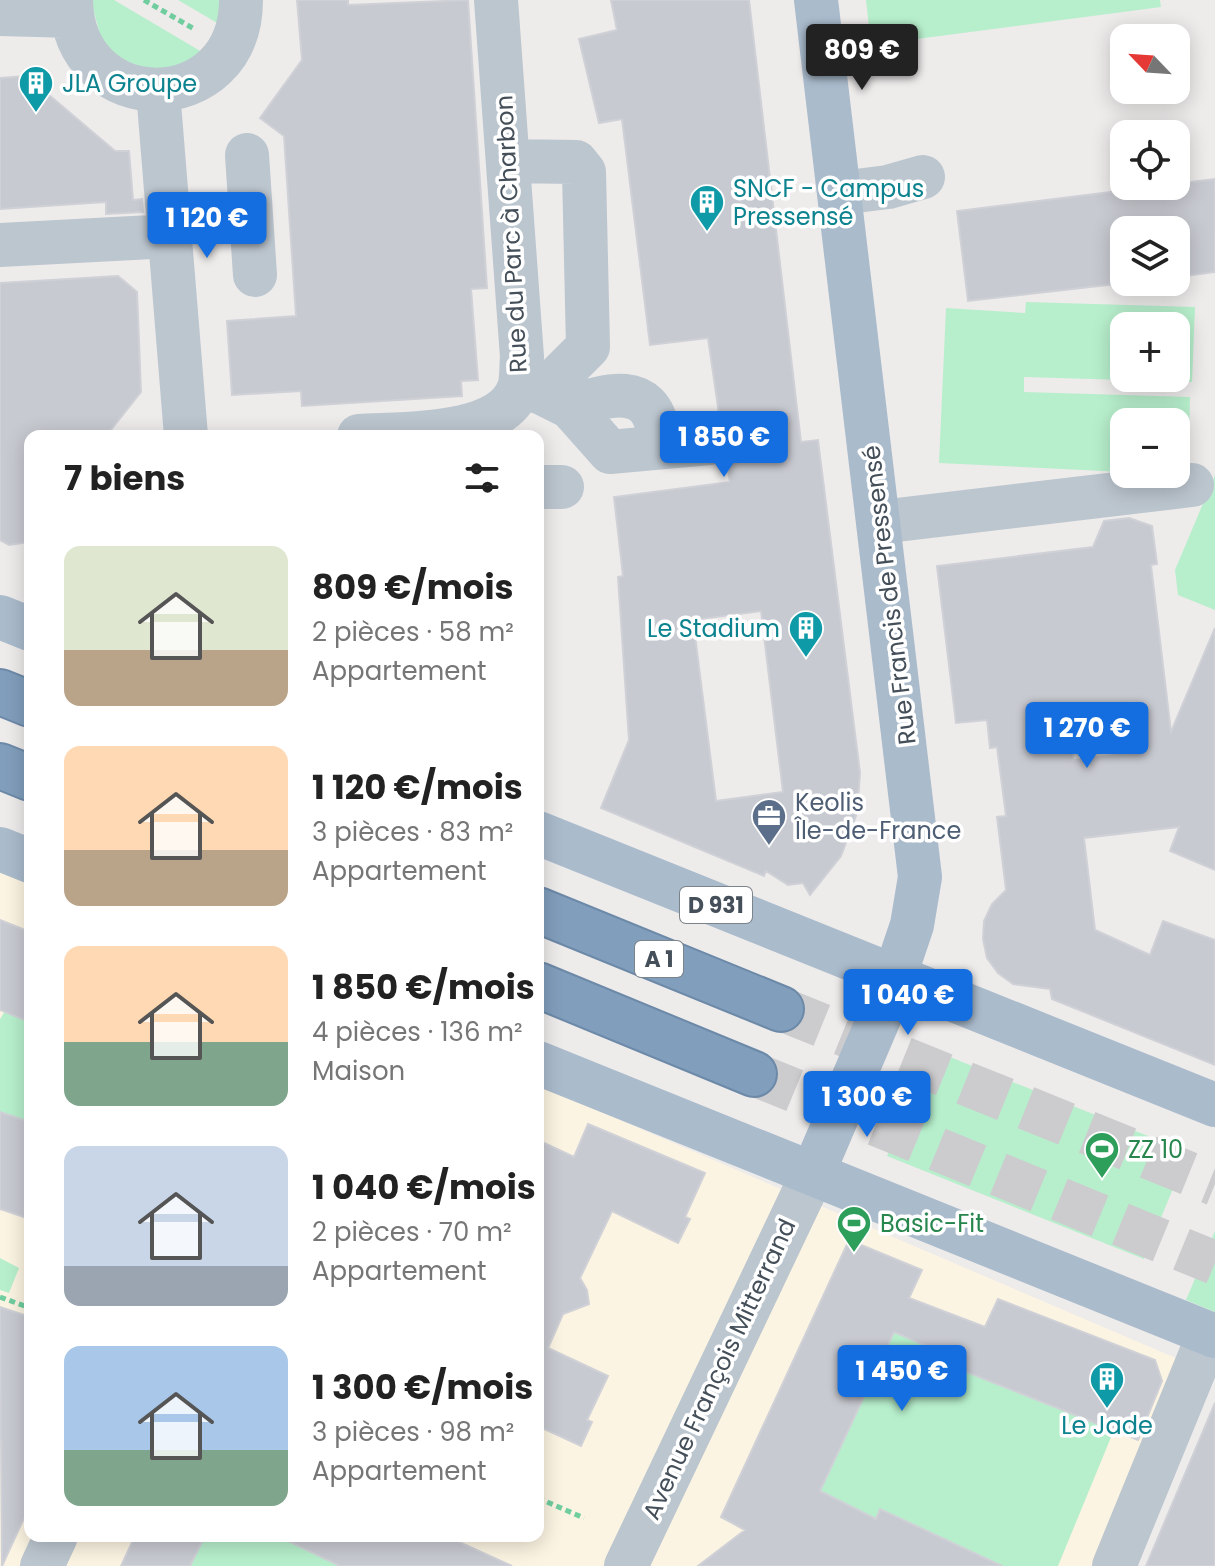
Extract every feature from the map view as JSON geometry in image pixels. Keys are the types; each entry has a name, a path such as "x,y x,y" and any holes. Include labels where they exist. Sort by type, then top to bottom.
{"highway":[{"path":"0,692 24,702"},
{"path":"0,766 24,776"},
{"name":"A 1","path":"544,912 781,1009"},
{"path":"544,987 754,1074"}],"main road":[{"name":"Rue Francis de Pressensé","path":"813,1173 839,1118 895,975 912,925 920,877 816,0"},
{"path":"0,617 24,627"},
{"name":"D 931","path":"544,835 1215,1105"},
{"path":"0,849 24,859"},
{"path":"544,1065 1212,1335"}],"street":[{"path":"0,14 72,8 82,46 101,70 128,85 158,91 187,86 212,71 230,50 241,21 241,0"},
{"name":"Rue du Parc à Charbon","path":"438,430 465,428 491,419 507,406 544,395 522,357 496,0"},
{"path":"158,91 186,430"},
{"path":"247,155 255,275"},
{"path":"508,161 576,162 584,172 588,347 544,395"},
{"path":"840,193 923,177"},
{"path":"0,245 251,217"},
{"path":"544,395 591,399 626,395 638,398 656,415 658,432"},
{"path":"544,395 606,450 616,454 709,443"},
{"path":"880,522 1192,485"},
{"name":"Avenue François Mitterrand","path":"626,1566 813,1173"},
{"path":"1114,1566 1212,1335"},
{"path":"42,1566 53,1542"}],"path":[{"path":"144,0 208,37"},
{"path":"0,1297 24,1306"},
{"path":"544,1501 584,1518"}],"shaded area":[{"path":"0,856 24,866 24,1542 544,1542 544,1088 1192,1365 1109,1566 0,1566"}],"green space":[{"path":"91,0 114,0 202,52 192,63 146,72 103,47"},
{"path":"178,0 222,0 219,24"},
{"path":"866,0 1160,0 1161,7 871,45"},
{"path":"1026,302 1195,307 1192,382 1190,312 1110,312 1110,380 1024,377 1024,392 1190,397 1190,408 1110,408 1110,471 939,463 946,308 1025,313"},
{"path":"1215,475 1215,610 1178,595 1175,570"},
{"path":"5,1011 24,1019 24,1120 0,1112 0,1019"},
{"path":"930,1049 1188,1152 1144,1259 887,1156"},
{"path":"1215,1231 1215,1312 1186,1300"},
{"path":"0,1258 19,1268 9,1293 0,1290"},
{"path":"894,1332 934,1349 931,1358 1114,1430 1058,1566 1002,1566 881,1509 876,1519 855,1509 796,1542"},
{"path":"202,1542 290,1542 340,1566 190,1566"}],"building":[{"path":"297,0 348,0 348,5 468,0 487,288 471,289 478,380 461,381 462,396 302,406 301,391 232,395 227,321 296,316 284,136 260,118 302,60"},
{"path":"611,0 749,0 801,442 818,440 860,773 857,813 841,856 810,895 803,883 788,885 766,871 764,876 601,808 629,740 618,577 623,576 614,497 730,482 726,460 734,442 730,429 720,421 708,338 650,345 622,119 599,123 579,39 617,30","holes":["761,611 783,792 716,801 693,620"]},
{"name":"JLA Groupe","path":"40,75 42,89 115,151 129,151 133,200 142,199 143,212 106,214 106,202 0,209 0,78"},
{"path":"1215,179 1215,272 1190,275 1190,216 1110,216 1110,285 968,301 957,211 1110,192 1110,200 1190,200 1190,182"},
{"path":"118,276 137,292 141,392 111,430 24,430 24,543 9,545 0,540 0,283"},
{"path":"1129,518 1152,526 1157,564 1151,565 1171,732 1215,628 1215,870 1170,851 1179,827 1084,838 1095,930 1150,955 1163,921 1215,940 1215,1065 1052,999 1050,989 1013,984 998,973 987,958 983,939 984,921 992,904 1006,890 997,817 1006,816 997,747 990,748 987,720 956,723 937,566 1093,547 1104,521","holes":["1134,702 1140,752 1073,760 1068,710"]},
{"path":"0,920 24,930 24,1020 0,1010"},
{"path":"0,1112 24,1120 24,1217 0,1209"},
{"path":"588,1124 705,1173 685,1217 690,1219 678,1243 612,1211 580,1278 587,1290 589,1304 563,1314 548,1348 608,1376 587,1420 592,1422 581,1446 544,1429 544,1143 574,1157"},
{"name":"Le Jade","path":"849,1240 922,1270 909,1298 985,1327 998,1299 1155,1360 1162,1381 1138,1440 931,1358 934,1349 894,1332 820,1491 876,1519 880,1509 1002,1566 698,1566 745,1530 721,1517"},
{"path":"0,1307 24,1315 24,1518 2,1566"},
{"path":"1215,1403 1215,1566 1146,1566"},
{"path":"132,1542 202,1542 190,1566 121,1566"},
{"path":"290,1542 459,1542 512,1566 340,1566"}],"tunnel":[{"path":"781,1009 1215,1184"},
{"path":"754,1074 1215,1263"}],"place":[{"name":"JLA Groupe","path":"36,114"},
{"name":"SNCF - Campus Pressensé","path":"707,233"},
{"name":"Le Stadium","path":"806,659"},
{"name":"Keolis Île-de-France","path":"769,847"},
{"name":"ZZ 10","path":"1102,1180"},
{"name":"Basic-Fit","path":"854,1254"},
{"name":"Le Jade","path":"1107,1410"}]}
